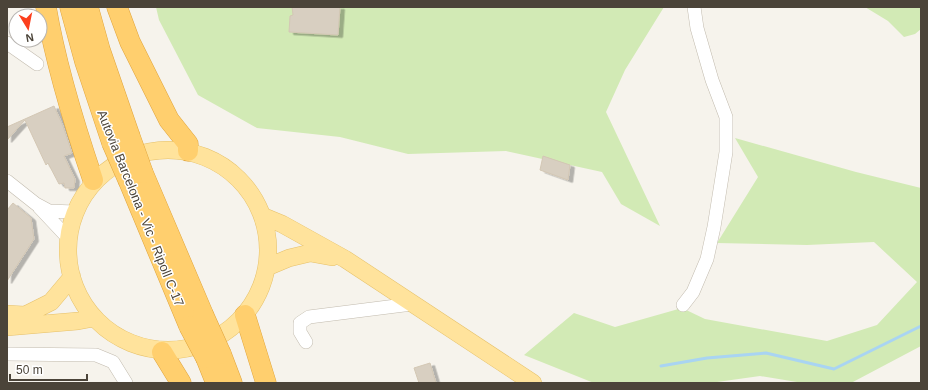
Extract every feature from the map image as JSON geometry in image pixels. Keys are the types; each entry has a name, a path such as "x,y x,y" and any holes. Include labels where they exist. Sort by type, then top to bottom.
{"highway":[{"path":"46,7 64,85 94,180"},
{"name":"Autovia Barcelona - Vic - Ripoll C-17","path":"70,7 85,62 121,139 196,320 213,356 232,383"},
{"name":"Autovia Barcelona - Vic - Ripoll C-17","path":"88,7 100,50 121,139"},
{"path":"117,7 130,42 169,120 188,144 188,151"},
{"path":"245,315 266,383"},
{"path":"162,352 181,383"},
{"name":"Autovia Barcelona - Vic - Ripoll C-17","path":"213,356 216,383"}],"main road":[{"path":"265,217 270,253 270,266 263,287 256,301 245,315 230,328 207,343 178,351 162,352 124,339 94,318 79,295 72,277 69,239 74,212 94,180 115,161 128,155 146,151 188,151 206,159 224,170 243,188 265,217 345,259 533,383"},
{"path":"270,266 288,258 310,253 345,259"},
{"path":"7,314 26,315 50,302 72,277"},
{"path":"7,327 78,321 94,318"}],"street":[{"path":"683,305 693,292 707,259 714,227 726,152 726,117 712,80 697,28 694,7"},
{"path":"7,44 37,64"},
{"path":"7,181 36,204 69,239"},
{"path":"36,204 49,211 74,212"},
{"path":"306,342 300,332 300,323 309,316 412,304"},
{"path":"7,354 96,354 113,362 126,383"}],"green space":[{"path":"156,7 664,7 625,70 606,112 660,226 621,204 602,172 506,151 408,154 340,137 257,128 198,95 159,20"},
{"path":"865,7 921,7 921,29 915,34 904,37 888,21"},
{"path":"735,138 856,172 921,188 921,346 851,383 803,383 760,376 710,383 594,383 524,355 574,313 615,327 682,308 705,319 827,341 877,325 917,282 874,242 807,245 717,243 758,177"}],"building":[{"path":"292,7 340,7 338,35 289,32 290,16 293,15"},
{"path":"54,106 63,126 72,153 64,156 75,179 74,188 65,188 64,183 59,184 48,163 46,165 25,120 7,140 7,127"},
{"path":"543,156 570,165 568,180 540,170"},
{"path":"13,203 31,218 34,239 7,281 7,210"},
{"path":"430,363 436,383 419,383 414,368"}],"waterway":[{"path":"661,366 707,358 766,353 834,369 921,326"}]}
